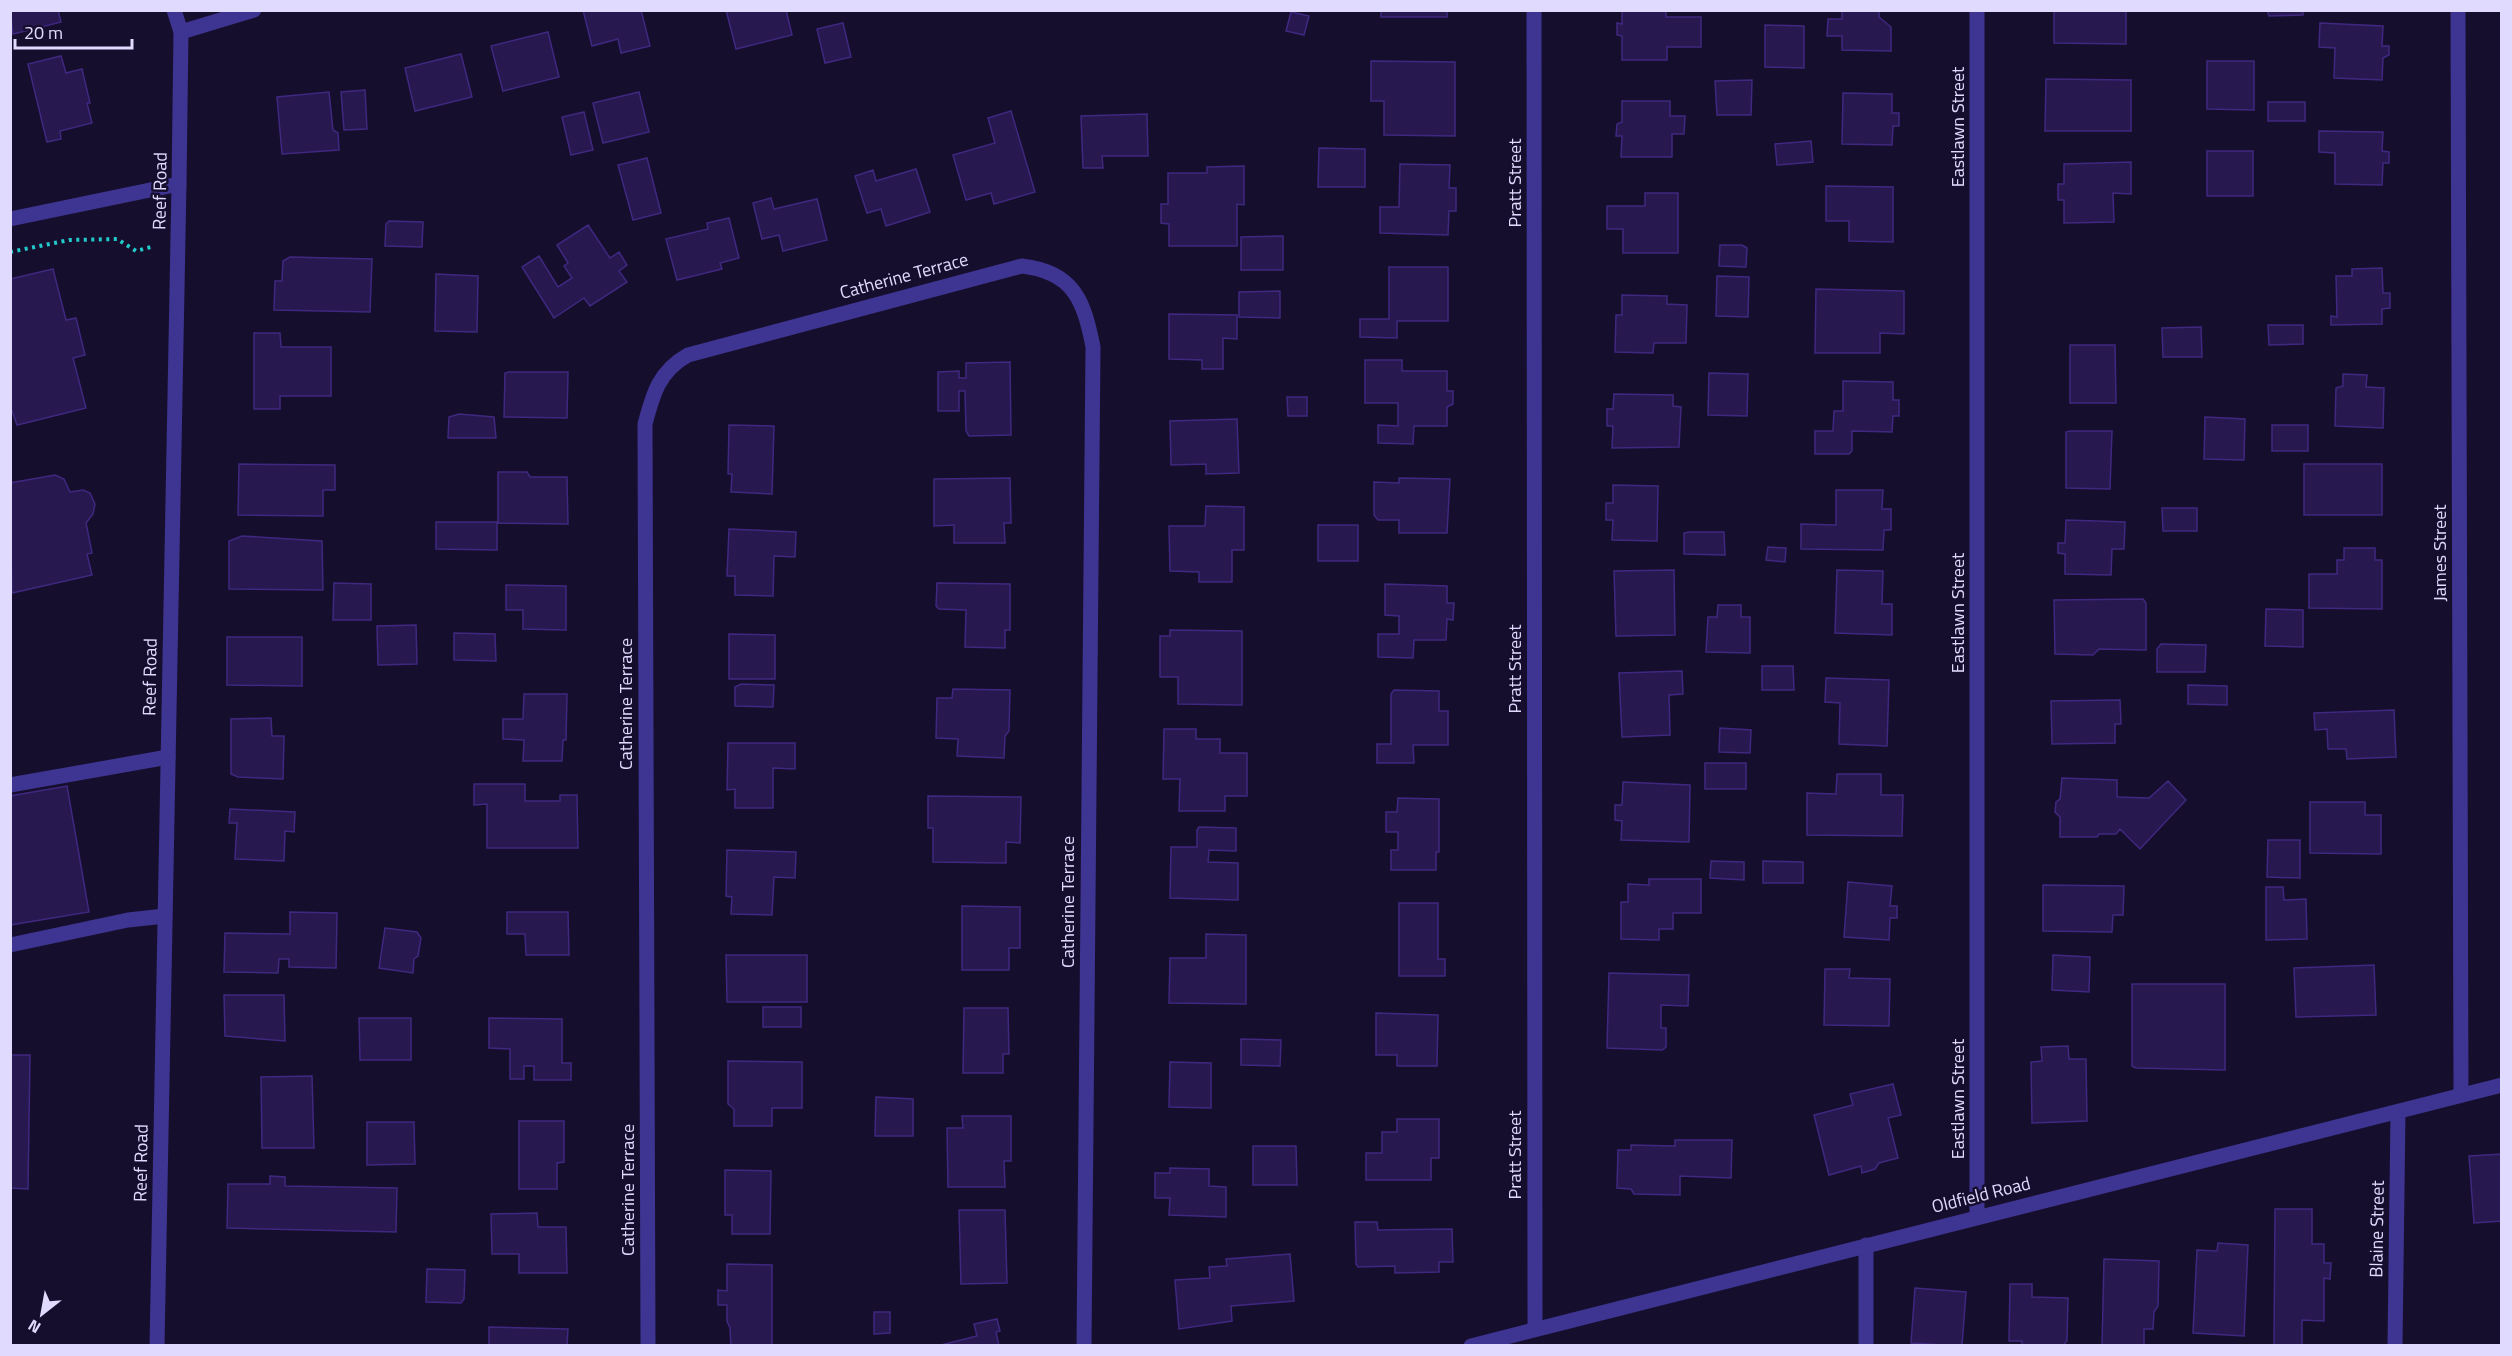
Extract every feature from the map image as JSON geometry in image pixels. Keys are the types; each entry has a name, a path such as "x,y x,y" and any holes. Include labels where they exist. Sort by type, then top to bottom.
{"street":[{"name":"Reef Road","path":"157,1346 181,32 174,10"},
{"path":"181,32 254,10"},
{"name":"Pratt Street","path":"1534,10 1535,1328"},
{"name":"Eastlawn Street","path":"1977,10 1977,1216"},
{"name":"James Street","path":"2458,10 2461,1095"},
{"path":"10,219 179,184"},
{"name":"Catherine Terrace","path":"648,1346 645,424 652,399 661,379 672,364 688,355 1022,266 1044,268 1065,281 1077,296 1087,317 1093,347 1084,1346"},
{"path":"10,785 168,757"},
{"path":"10,945 128,920 165,916"},
{"name":"Oldfield Road","path":"1471,1346 1977,1216 2502,1085"},
{"name":"Blaine Street","path":"2395,1346 2398,1112"},
{"path":"1866,1245 1866,1346"}],"path":[{"path":"10,252 69,240 117,239 136,251 178,241"}],"building":[{"path":"10,10 58,10 61,22 13,34"},
{"path":"583,10 641,10 650,46 621,53 618,39 592,46"},
{"path":"726,10 786,10 792,35 736,49"},
{"path":"1381,10 1447,10 1447,17 1381,17"},
{"path":"1622,10 1666,10 1666,17 1701,17 1701,47 1667,47 1667,60 1622,60 1622,36 1617,35 1617,23 1622,24"},
{"path":"1842,10 1879,10 1879,17 1891,27 1891,51 1842,50 1842,36 1827,36 1828,19 1842,19"},
{"path":"2054,10 2126,10 2126,44 2054,43"},
{"path":"2267,10 2303,10 2303,15 2269,16"},
{"path":"1291,12 1309,16 1304,35 1286,31"},
{"path":"843,23 851,57 825,63 817,29"},
{"path":"2320,23 2383,26 2382,46 2389,46 2389,55 2383,58 2382,80 2334,78 2335,48 2319,47"},
{"path":"1765,25 1804,26 1804,68 1765,67"},
{"path":"548,32 559,77 503,91 491,46"},
{"path":"461,54 472,97 415,111 405,68"},
{"path":"61,56 66,73 82,69 92,123 60,131 61,139 47,142 28,64"},
{"path":"1371,61 1455,62 1455,136 1384,135 1384,101 1371,101"},
{"path":"2207,61 2254,61 2254,110 2207,109"},
{"path":"2046,79 2131,80 2131,131 2045,131"},
{"path":"1752,80 1751,115 1717,115 1715,81"},
{"path":"365,90 367,129 344,130 341,92"},
{"path":"329,92 333,130 338,133 339,150 282,154 277,97"},
{"path":"639,92 649,132 603,143 593,103"},
{"path":"1843,93 1892,94 1892,113 1899,113 1899,126 1893,126 1892,145 1842,144"},
{"path":"1622,101 1670,101 1670,116 1685,116 1684,134 1672,134 1672,157 1621,157 1622,136 1616,136 1617,124 1622,122"},
{"path":"2268,102 2305,102 2305,121 2268,121"},
{"path":"1011,111 1035,192 994,204 991,193 966,200 953,155 995,143 988,118"},
{"path":"584,112 593,150 571,155 562,117"},
{"path":"1147,114 1148,156 1102,156 1103,168 1083,168 1081,116"},
{"path":"2319,131 2383,132 2382,151 2389,152 2389,163 2383,163 2382,185 2335,184 2335,153 2319,152"},
{"path":"1811,141 1813,162 1777,165 1775,144"},
{"path":"1319,148 1365,149 1365,187 1318,187"},
{"path":"2207,151 2253,151 2253,196 2207,196"},
{"path":"647,158 661,213 633,220 618,165"},
{"path":"2131,162 2131,194 2113,193 2114,222 2064,223 2064,200 2058,200 2058,184 2064,184 2064,164"},
{"path":"1400,164 1450,165 1449,188 1456,188 1456,211 1449,211 1448,235 1380,233 1380,207 1399,207"},
{"path":"1244,166 1244,205 1237,204 1237,246 1169,246 1169,224 1161,223 1161,204 1168,204 1168,173 1207,173 1207,167"},
{"path":"916,169 930,212 886,226 881,209 867,213 855,176 873,170 876,181"},
{"path":"1826,186 1893,187 1893,242 1849,241 1849,221 1826,221"},
{"path":"1645,193 1678,193 1678,253 1623,253 1623,229 1607,229 1607,206 1645,206"},
{"path":"771,198 774,209 817,199 827,240 783,251 779,235 762,239 753,203"},
{"path":"729,218 739,258 720,263 722,269 677,280 666,239 708,229 707,223"},
{"path":"389,221 423,222 422,247 385,246 386,224"},
{"path":"588,225 610,258 619,252 627,265 619,271 627,282 590,306 584,298 554,318 522,267 539,256 558,287 572,278 564,266 568,263 557,245"},
{"path":"1283,236 1283,270 1241,270 1241,237"},
{"path":"1720,245 1742,245 1747,248 1746,267 1719,266"},
{"path":"290,257 372,259 370,312 274,310 275,281 282,281 283,261"},
{"path":"1389,267 1448,267 1448,321 1397,321 1397,338 1360,337 1360,319 1389,319"},
{"path":"2382,268 2383,293 2390,293 2390,308 2382,309 2382,324 2331,325 2331,316 2337,317 2336,276 2352,276 2352,269"},
{"path":"53,269 66,320 76,318 85,355 73,358 86,408 17,425 10,405 10,279"},
{"path":"436,274 478,276 477,332 435,331"},
{"path":"1717,276 1749,277 1748,317 1716,316"},
{"path":"1816,289 1904,291 1904,334 1880,333 1880,353 1815,353"},
{"path":"1280,291 1280,318 1239,317 1239,292"},
{"path":"1622,295 1667,296 1667,304 1687,305 1686,343 1654,343 1653,353 1615,352 1616,315 1622,315"},
{"path":"1169,314 1237,315 1237,339 1223,338 1223,369 1202,369 1202,360 1169,359"},
{"path":"2268,325 2303,325 2303,344 2269,345"},
{"path":"2201,327 2202,357 2163,357 2162,328"},
{"path":"254,333 280,333 281,347 331,347 331,396 280,396 280,409 254,409"},
{"path":"2070,345 2115,345 2116,403 2070,403"},
{"path":"1365,360 1402,360 1402,371 1447,371 1447,391 1453,391 1453,404 1447,407 1447,426 1414,426 1413,444 1378,443 1378,425 1398,426 1398,403 1365,403"},
{"path":"1010,362 1011,435 969,436 966,431 965,391 959,391 959,411 938,411 938,372 959,371 959,378 966,378 966,363"},
{"path":"568,372 567,418 504,417 505,373"},
{"path":"1709,373 1748,374 1747,416 1708,415"},
{"path":"2343,374 2367,375 2366,387 2384,388 2383,428 2335,426 2336,388 2343,386"},
{"path":"1843,381 1893,382 1893,400 1899,400 1899,416 1893,416 1892,432 1852,431 1852,451 1849,454 1815,454 1815,431 1833,431 1834,411 1843,411"},
{"path":"1614,394 1673,395 1673,406 1681,407 1679,447 1612,448 1613,426 1607,426 1607,409 1613,409"},
{"path":"1287,397 1307,397 1307,416 1288,416"},
{"path":"459,414 494,417 496,438 448,438 449,417"},
{"path":"2205,417 2245,419 2244,460 2204,459"},
{"path":"1237,419 1239,473 1206,474 1206,464 1171,465 1170,421"},
{"path":"729,425 774,426 772,494 731,492 732,474 728,474"},
{"path":"2272,425 2308,425 2308,451 2272,451"},
{"path":"2112,431 2110,489 2066,488 2066,432"},
{"path":"239,464 335,465 335,490 323,490 323,516 238,515"},
{"path":"2304,464 2382,464 2382,515 2304,515"},
{"path":"498,472 527,472 530,477 567,477 568,524 498,523"},
{"path":"55,475 64,479 70,492 83,490 90,493 95,504 93,514 86,523 92,553 87,554 92,575 12,593 10,483"},
{"path":"1010,478 1011,523 1004,523 1005,543 954,543 954,525 934,526 934,479"},
{"path":"1399,478 1450,479 1447,533 1399,533 1399,520 1378,520 1374,515 1374,482 1399,483"},
{"path":"1613,485 1658,486 1657,541 1612,540 1613,520 1606,520 1606,503 1613,503"},
{"path":"1836,490 1883,490 1882,509 1891,509 1891,530 1884,530 1883,550 1801,549 1801,524 1836,525"},
{"path":"1206,506 1244,507 1244,550 1232,550 1232,582 1199,582 1199,572 1170,571 1169,526 1205,526"},
{"path":"2162,508 2197,508 2197,531 2163,531"},
{"path":"2066,520 2125,522 2124,549 2112,549 2111,575 2065,574 2065,554 2058,553 2058,543 2065,543"},
{"path":"436,522 497,522 497,550 436,549"},
{"path":"1318,525 1358,525 1358,561 1318,561"},
{"path":"729,529 796,532 795,557 774,556 773,596 735,595 735,576 727,576"},
{"path":"1724,532 1725,555 1684,554 1684,533"},
{"path":"242,536 322,541 323,590 229,589 229,541"},
{"path":"1768,547 1786,548 1785,562 1766,560"},
{"path":"2344,548 2375,548 2375,560 2382,560 2382,609 2309,608 2309,574 2337,574 2337,560 2344,560"},
{"path":"1674,570 1675,635 1616,636 1614,571"},
{"path":"1837,570 1883,571 1882,604 1892,604 1892,635 1835,633"},
{"path":"334,583 371,584 371,620 333,620"},
{"path":"937,583 1010,584 1010,630 1005,630 1005,648 965,647 966,610 939,609 936,606"},
{"path":"1385,584 1447,586 1447,603 1454,603 1453,620 1447,619 1446,640 1414,640 1413,658 1378,657 1378,634 1399,634 1399,616 1385,615"},
{"path":"506,585 566,586 566,630 523,629 523,610 506,610"},
{"path":"2143,599 2146,603 2146,650 2099,649 2093,655 2055,654 2054,600"},
{"path":"1718,605 1741,605 1741,617 1750,617 1750,653 1706,652 1708,617 1717,617"},
{"path":"2266,609 2303,610 2303,647 2265,646"},
{"path":"416,625 417,664 378,665 377,626"},
{"path":"1170,630 1242,631 1242,705 1178,704 1178,677 1160,677 1160,636 1170,636"},
{"path":"454,633 495,634 496,661 454,660"},
{"path":"729,634 775,635 775,679 729,679"},
{"path":"227,637 302,637 302,686 227,685"},
{"path":"2161,644 2206,645 2205,672 2157,672 2157,649"},
{"path":"1762,666 1793,666 1794,690 1762,690"},
{"path":"1682,671 1683,694 1669,695 1670,735 1622,737 1619,673"},
{"path":"1826,678 1889,680 1887,746 1839,744 1840,703 1825,702"},
{"path":"741,684 774,685 773,707 735,706 735,687"},
{"path":"2188,685 2227,686 2227,705 2188,704"},
{"path":"953,689 1010,690 1009,731 1005,736 1004,758 957,756 958,739 936,738 937,698 952,698"},
{"path":"1394,690 1439,691 1439,711 1448,711 1448,745 1413,745 1414,763 1377,763 1377,744 1391,744 1391,694"},
{"path":"524,694 567,694 566,740 563,740 562,761 523,761 524,740 503,739 503,719 523,719"},
{"path":"2120,700 2121,724 2115,724 2115,743 2052,744 2051,701"},
{"path":"2394,710 2396,757 2347,759 2346,749 2328,749 2327,729 2315,730 2314,713"},
{"path":"271,718 272,736 284,736 283,779 238,777 231,774 231,719"},
{"path":"1720,728 1751,730 1750,753 1719,752"},
{"path":"1164,729 1196,729 1196,739 1220,739 1220,753 1247,753 1247,796 1225,796 1225,811 1179,811 1180,779 1163,779"},
{"path":"728,743 795,743 795,769 773,768 773,808 735,808 735,789 727,790"},
{"path":"1705,763 1746,763 1746,789 1705,789"},
{"path":"1837,774 1881,774 1881,795 1903,795 1902,836 1807,835 1807,793 1836,794"},
{"path":"2062,778 2117,780 2117,797 2149,798 2168,781 2186,800 2140,849 2120,829 2116,834 2099,834 2097,837 2060,837 2060,817 2055,812 2056,802 2060,799"},
{"path":"1623,782 1690,785 1689,842 1621,840 1622,821 1615,820 1615,805 1622,805"},
{"path":"474,784 525,784 525,801 560,801 560,795 577,795 578,848 487,848 487,804 474,805"},
{"path":"67,786 89,912 10,925 10,796"},
{"path":"928,796 1021,797 1020,843 1006,842 1006,863 933,862 933,828 928,828"},
{"path":"1398,798 1439,799 1439,852 1436,852 1436,870 1391,870 1391,850 1398,850 1398,832 1386,832 1386,812 1397,812"},
{"path":"2310,802 2365,802 2365,815 2381,815 2381,854 2310,853"},
{"path":"230,809 295,812 294,832 285,831 284,861 235,859 237,823 229,823"},
{"path":"1199,827 1236,828 1236,851 1209,850 1208,862 1238,863 1238,900 1170,898 1171,847 1197,847"},
{"path":"2268,840 2300,840 2300,878 2267,877"},
{"path":"727,850 796,852 795,878 774,877 772,915 731,914 732,897 726,896"},
{"path":"1711,861 1744,862 1744,880 1710,878"},
{"path":"1763,861 1803,862 1803,883 1763,883"},
{"path":"1649,879 1701,879 1701,913 1673,913 1673,929 1659,929 1659,940 1621,939 1621,902 1628,902 1628,884 1649,885"},
{"path":"1848,882 1892,886 1890,906 1897,906 1897,918 1890,918 1889,940 1844,937"},
{"path":"2043,885 2124,886 2123,915 2113,915 2112,932 2043,931"},
{"path":"2266,887 2283,887 2284,900 2306,899 2307,939 2266,940"},
{"path":"1399,903 1438,903 1438,959 1445,959 1445,976 1399,976"},
{"path":"962,906 1020,907 1020,948 1009,948 1009,970 962,970"},
{"path":"290,912 337,913 336,968 289,967 289,959 279,959 278,973 224,972 225,933 290,934"},
{"path":"507,912 568,912 569,955 526,955 525,934 507,934"},
{"path":"385,928 417,932 421,938 418,956 414,959 413,973 379,968"},
{"path":"1206,934 1246,935 1246,1004 1169,1003 1170,958 1206,958"},
{"path":"726,955 807,955 807,1002 727,1002"},
{"path":"2053,955 2090,957 2089,992 2052,990"},
{"path":"2374,965 2376,1015 2296,1017 2294,968"},
{"path":"1825,969 1850,969 1849,978 1890,979 1889,1026 1824,1025"},
{"path":"1609,973 1689,975 1688,1006 1661,1005 1661,1028 1666,1028 1666,1047 1662,1050 1607,1048"},
{"path":"2132,984 2225,984 2225,1070 2136,1068 2132,1066"},
{"path":"224,995 284,995 285,1041 225,1036"},
{"path":"763,1007 801,1007 801,1027 763,1027"},
{"path":"964,1008 1008,1008 1009,1054 1003,1054 1003,1073 963,1073"},
{"path":"1376,1013 1438,1015 1437,1066 1397,1066 1397,1055 1376,1055"},
{"path":"359,1018 411,1018 411,1060 360,1060"},
{"path":"489,1018 562,1019 562,1063 571,1063 571,1080 534,1080 534,1066 524,1066 524,1079 510,1079 510,1049 489,1048"},
{"path":"1241,1039 1281,1040 1280,1066 1241,1065"},
{"path":"2068,1046 2069,1059 2086,1059 2087,1121 2032,1123 2031,1062 2042,1061 2041,1047"},
{"path":"10,1055 30,1055 28,1189 10,1188"},
{"path":"728,1061 802,1062 802,1108 772,1108 772,1126 734,1126 734,1109 728,1104"},
{"path":"1170,1062 1211,1063 1211,1108 1169,1107"},
{"path":"312,1076 314,1148 262,1148 261,1077"},
{"path":"1893,1084 1901,1115 1888,1118 1898,1158 1879,1163 1875,1169 1862,1173 1861,1166 1829,1175 1814,1115 1853,1105 1850,1094"},
{"path":"876,1097 913,1099 913,1136 875,1136"},
{"path":"962,1116 1011,1116 1011,1161 1004,1161 1005,1187 948,1187 947,1128 963,1128"},
{"path":"1397,1119 1439,1119 1439,1158 1431,1158 1431,1180 1366,1180 1366,1153 1382,1153 1382,1132 1397,1132"},
{"path":"519,1121 564,1121 564,1162 557,1163 557,1189 519,1189"},
{"path":"367,1122 414,1122 415,1164 367,1165"},
{"path":"1675,1140 1732,1140 1731,1178 1680,1176 1680,1195 1634,1194 1631,1189 1617,1188 1618,1150 1631,1150 1631,1145 1675,1146"},
{"path":"1253,1146 1296,1146 1297,1185 1253,1185"},
{"path":"2502,1154 2502,1221 2474,1223 2469,1156"},
{"path":"1170,1168 1209,1169 1209,1186 1226,1187 1226,1217 1169,1215 1170,1198 1155,1198 1155,1173 1170,1173"},
{"path":"725,1170 771,1171 770,1234 732,1234 732,1215 725,1215"},
{"path":"270,1176 285,1177 285,1186 397,1188 396,1232 227,1228 228,1184 270,1184"},
{"path":"2275,1209 2312,1209 2312,1244 2324,1244 2324,1263 2331,1263 2330,1279 2324,1278 2324,1321 2302,1320 2302,1346 2274,1346"},
{"path":"959,1210 1005,1210 1007,1283 961,1284"},
{"path":"537,1213 538,1227 566,1227 567,1273 519,1273 519,1254 492,1254 491,1214"},
{"path":"1355,1222 1377,1222 1378,1230 1452,1229 1453,1262 1439,1262 1439,1272 1395,1273 1395,1266 1358,1267"},
{"path":"2218,1243 2248,1245 2244,1336 2193,1333 2197,1250 2217,1251"},
{"path":"1290,1254 1294,1301 1231,1306 1232,1321 1179,1329 1175,1280 1210,1278 1209,1267 1227,1266 1226,1259"},
{"path":"2104,1259 2159,1261 2158,1306 2154,1312 2153,1329 2144,1329 2144,1346 2102,1346"},
{"path":"727,1264 772,1265 772,1346 731,1346 727,1305 718,1305 718,1290 727,1291"},
{"path":"427,1269 465,1270 464,1299 461,1303 426,1302"},
{"path":"2010,1284 2032,1284 2032,1297 2068,1298 2067,1341 2062,1346 2022,1346 2022,1341 2009,1341"},
{"path":"1915,1288 1966,1292 1962,1346 1911,1343"},
{"path":"874,1312 890,1312 890,1333 874,1334"},
{"path":"997,1319 1000,1331 996,1332 999,1346 937,1346 977,1336 974,1324"},
{"path":"489,1327 568,1329 567,1346 489,1346"}]}
